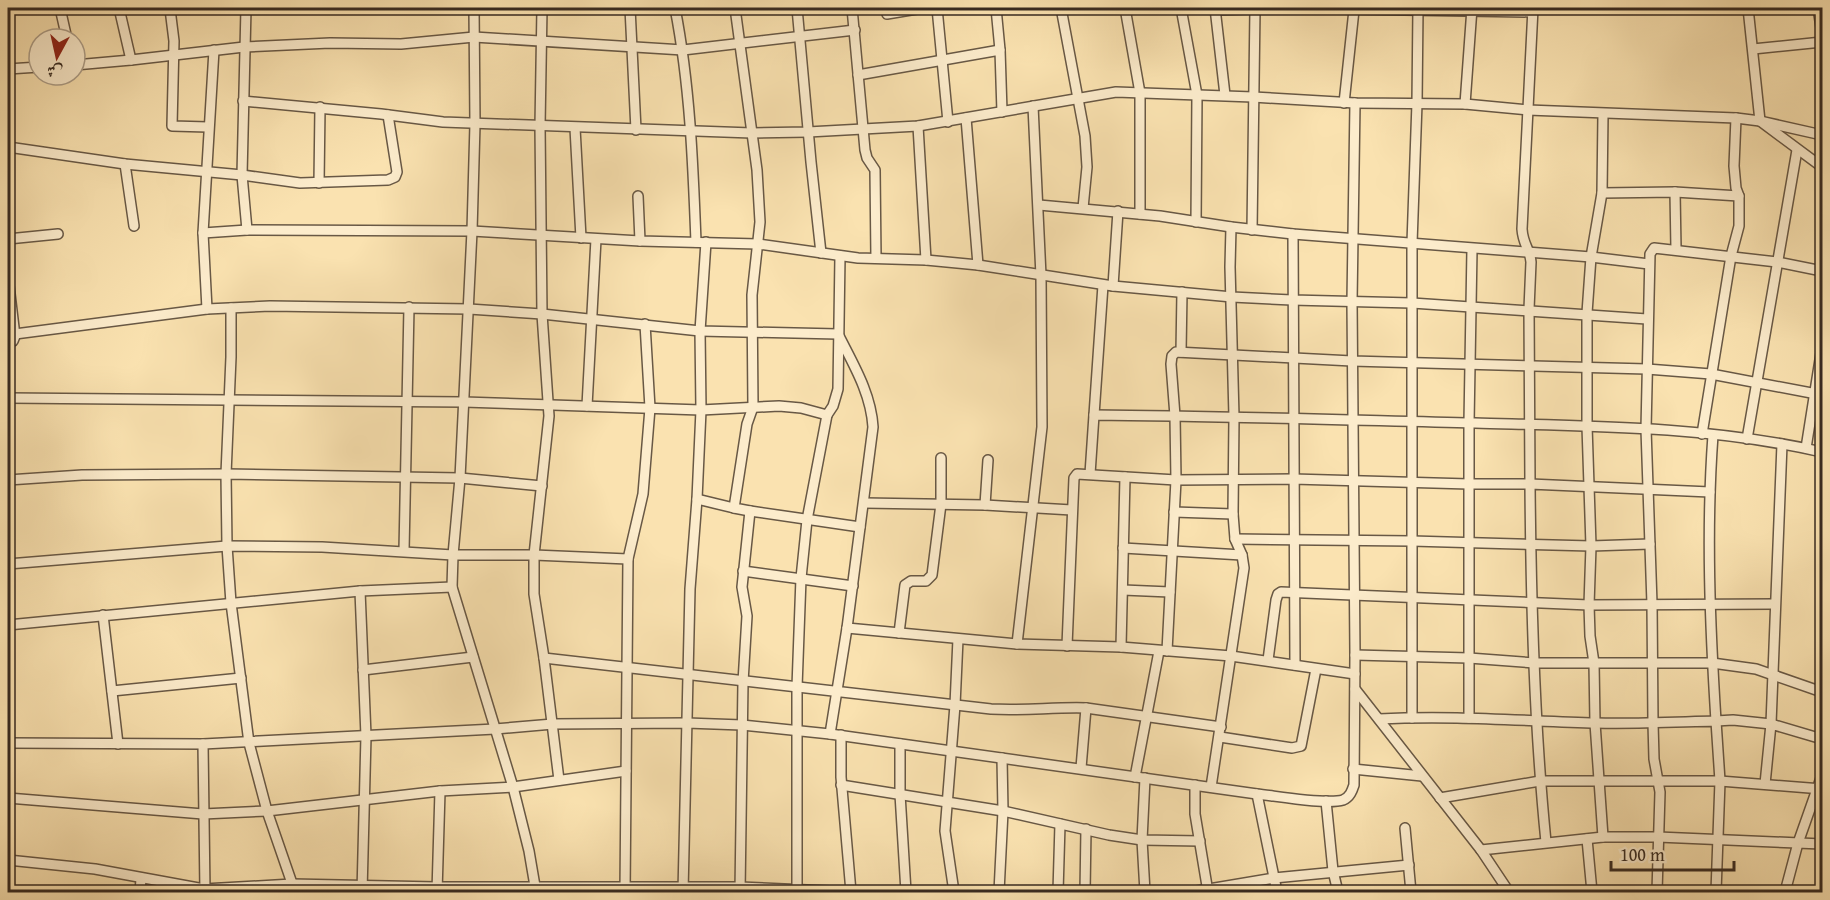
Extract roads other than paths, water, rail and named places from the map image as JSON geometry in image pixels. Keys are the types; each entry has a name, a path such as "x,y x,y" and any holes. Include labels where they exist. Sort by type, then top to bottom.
{"street":[{"path":"60,8 65,27"},
{"path":"119,8 131,60"},
{"path":"246,8 242,175 247,230"},
{"path":"474,8 475,124 472,231 460,478 452,587 513,787 530,851 536,890"},
{"path":"542,8 540,126 542,314 549,426 534,555 535,608 544,658 559,780"},
{"path":"630,8 636,130"},
{"path":"675,8 683,50 701,242 701,410 690,589 683,890"},
{"path":"734,508 747,424 753,407 752,295 760,222 752,133 735,8"},
{"path":"797,8 821,253"},
{"path":"852,8 866,154 875,170 876,258"},
{"path":"887,14 923,8"},
{"path":"937,8 948,122"},
{"path":"996,8 1002,112"},
{"path":"1061,8 1086,154 1083,207"},
{"path":"1125,8 1140,93 1140,214"},
{"path":"1181,8 1197,95 1196,222"},
{"path":"1748,8 1760,121 1822,167"},
{"path":"1818,8 1822,34"},
{"path":"170,9 174,54 172,126 208,127"},
{"path":"1226,95 1216,9 1533,10 1522,229 1524,244 1531,262 1529,309 1530,602 1540,781 1546,842"},
{"path":"1252,230 1255,9"},
{"path":"1412,718 1412,243 1418,103 1418,9"},
{"path":"1465,104 1472,9"},
{"path":"1344,103 1354,10"},
{"path":"87,64 244,47 330,43 400,44 474,37 683,50 855,30"},
{"path":"1753,49 1822,42"},
{"path":"207,309 203,233 214,50"},
{"path":"858,75 1000,50"},
{"path":"8,69 27,68"},
{"path":"243,101 320,107 442,122 752,133 918,126 1116,92 1226,95 1344,103 1465,104 1603,114 1736,118 1822,135"},
{"path":"8,743 203,744 553,724 742,725 842,735 1257,794 1326,801 1342,800 1348,796 1354,785 1352,302 1355,103"},
{"path":"1017,644 1042,427 1041,276 1033,106"},
{"path":"319,183 320,107"},
{"path":"1603,114 1602,193 1592,257 1587,313 1587,426 1591,546 1589,605 1603,837"},
{"path":"8,147 125,164 300,183 388,180 395,177 397,172 388,115"},
{"path":"966,118 978,265"},
{"path":"1702,434 1731,256 1739,226 1739,196 1735,179 1736,118"},
{"path":"918,126 926,260"},
{"path":"575,128 581,238"},
{"path":"1747,439 1797,150"},
{"path":"125,164 134,226"},
{"path":"1602,193 1675,192 1739,196"},
{"path":"1675,192 1676,249"},
{"path":"639,196 640,241"},
{"path":"1039,205 1083,207 1293,234 1592,257 1648,264"},
{"path":"1090,474 1094,415 1118,211"},
{"path":"1212,787 1244,562 1234,539 1233,514 1231,227"},
{"path":"203,233 247,230 472,231 596,239 758,244 840,256 978,265 1108,286 1232,297 1529,309 1647,319"},
{"path":"8,239 58,234"},
{"path":"1293,234 1295,665"},
{"path":"587,406 596,239"},
{"path":"1658,892 1660,801 1654,759 1646,429 1650,254 1654,248 1676,249 1777,262 1822,271"},
{"path":"1469,718 1469,423 1472,249"},
{"path":"797,890 796,687 801,578 807,520 827,415 837,394 840,256"},
{"path":"8,277 15,334 14,340 8,342"},
{"path":"1181,352 1182,292"},
{"path":"15,334 207,309 270,306 469,309 542,314 700,331 838,334"},
{"path":"404,550 409,307"},
{"path":"231,308 226,474 231,603 249,742 267,811 293,888"},
{"path":"625,890 628,559 643,494 650,408 645,324"},
{"path":"830,734 873,436 873,416 864,387 838,334"},
{"path":"1806,448 1819,394 1822,347"},
{"path":"1145,892 1140,778 1147,716 1163,651 1170,592 1176,480 1173,355 1181,352 1352,361 1647,369 1711,374 1819,394"},
{"path":"8,398 407,401 701,410 790,406 827,415"},
{"path":"1094,415 1587,426 1713,435 1822,452"},
{"path":"1713,435 1710,492 1712,663 1720,781 1716,892"},
{"path":"1765,784 1771,724 1782,444"},
{"path":"899,633 905,585 911,581 929,580 932,575 941,504 941,458"},
{"path":"985,505 988,460"},
{"path":"8,480 82,475 226,474 460,478 542,486"},
{"path":"1067,646 1072,510 1076,476 1090,474 1176,480 1293,479 1530,484 1710,492"},
{"path":"1121,647 1125,477"},
{"path":"697,499 750,511 860,527"},
{"path":"864,503 985,505 1072,510"},
{"path":"740,890 743,681 747,615 741,587 750,511"},
{"path":"1174,512 1233,514"},
{"path":"1234,539 1591,546 1650,544"},
{"path":"8,564 227,546 628,559"},
{"path":"1123,548 1242,555"},
{"path":"743,571 852,586"},
{"path":"8,625 360,591 452,587"},
{"path":"1124,590 1170,592"},
{"path":"360,591 366,736 362,889"},
{"path":"1268,660 1277,595 1281,592 1589,605 1775,604"},
{"path":"103,615 118,744"},
{"path":"847,628 1017,644 1121,647 1231,656 1355,674"},
{"path":"954,892 945,831 956,705 958,639"},
{"path":"1355,655 1469,658 1535,663 1712,663 1756,669 1822,692"},
{"path":"363,670 473,657"},
{"path":"544,658 1019,711 1066,707 1086,708 1221,727"},
{"path":"1220,737 1292,748 1301,746 1316,669"},
{"path":"111,691 241,678"},
{"path":"1355,689 1481,850 1509,892"},
{"path":"1081,768 1086,708"},
{"path":"1379,719 1469,718 1595,723 1733,720 1771,724 1822,739"},
{"path":"8,861 95,869 204,890 293,888 852,892 841,785 842,735"},
{"path":"203,744 204,890"},
{"path":"900,744 900,794 906,892"},
{"path":"999,892 1003,811 1002,758"},
{"path":"1353,769 1422,776"},
{"path":"8,798 203,814 267,811 440,791 513,787 626,771"},
{"path":"1785,892 1798,843 1820,789 1822,775"},
{"path":"1440,798 1540,781 1720,781 1820,789"},
{"path":"841,785 946,804 1003,811 1142,840 1200,841"},
{"path":"1195,785 1195,814 1208,891"},
{"path":"437,890 440,791"},
{"path":"1257,794 1277,892"},
{"path":"1326,801 1333,871 1338,892"},
{"path":"1058,892 1060,824"},
{"path":"1406,828 1411,892"},
{"path":"1085,892 1086,829"},
{"path":"1481,850 1603,837 1822,844"},
{"path":"1587,839 1592,892"},
{"path":"1191,892 1208,891 1274,878 1409,865"},
{"path":"140,892 141,879"}]}
